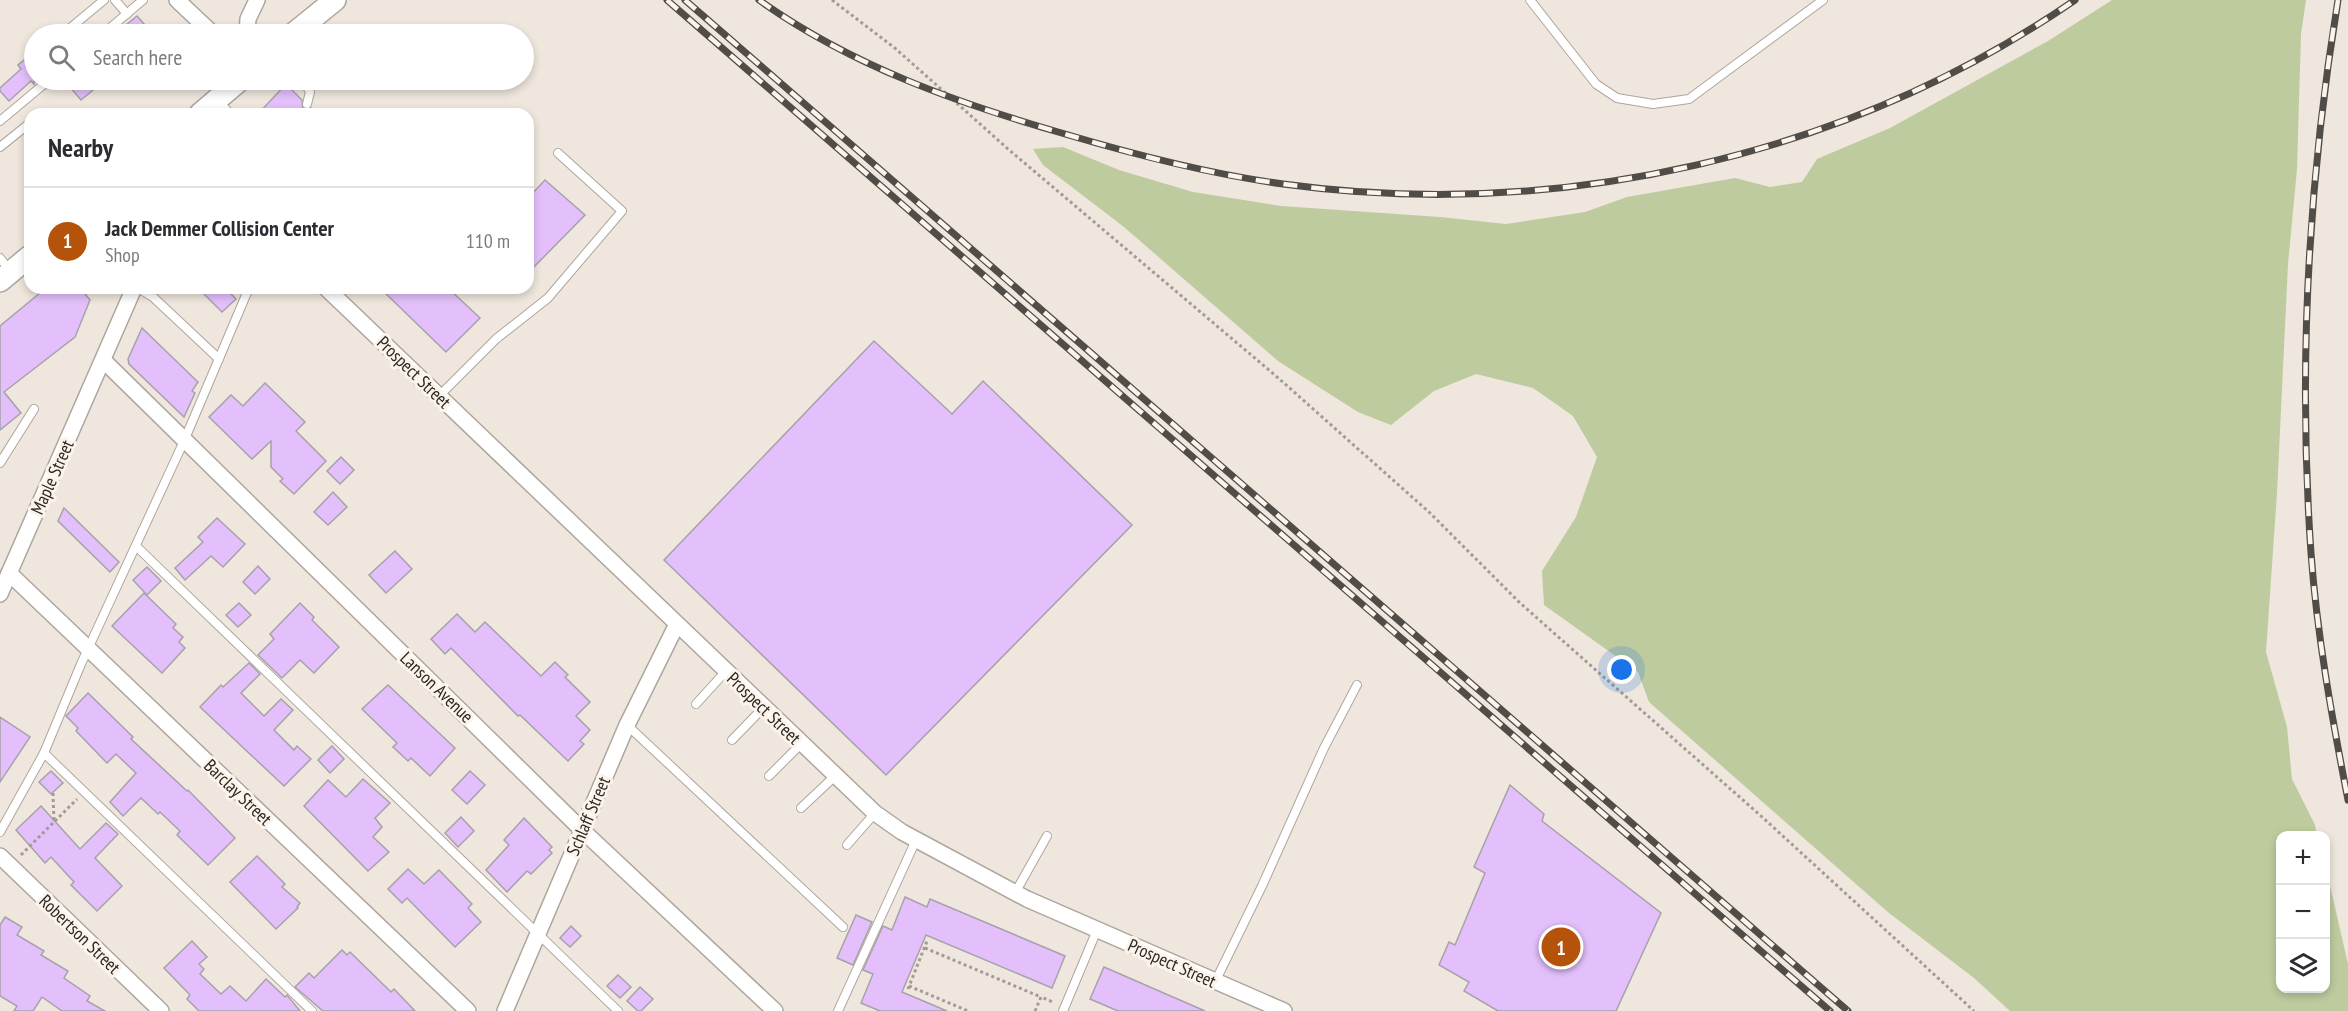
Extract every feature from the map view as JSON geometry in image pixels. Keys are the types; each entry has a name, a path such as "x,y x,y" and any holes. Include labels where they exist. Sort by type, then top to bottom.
{"main road":[{"path":"305,24 335,0"},
{"path":"216,108 231,90"},
{"path":"4,270 24,259"}],"street":[{"path":"177,0 202,24"},
{"path":"248,24 257,0"},
{"name":"Maple Street","path":"0,594 131,294"},
{"name":"Prospect Street","path":"332,294 875,813 916,840 1015,893 1284,1011"},
{"name":"Lanson Avenue","path":"103,360 582,830 775,1011"},
{"name":"Barclay Street","path":"9,573 468,1011"},
{"name":"Schlaff Street","path":"505,1011 627,725 677,624"},
{"name":"Robertson Street","path":"0,856 160,1011"}],"lane":[{"path":"81,24 104,0"},
{"path":"115,0 127,14"},
{"path":"115,24 142,0"},
{"path":"1530,0 1596,84 1617,98 1653,104 1689,99 1823,0"},
{"path":"0,121 37,90"},
{"path":"306,104 309,90"},
{"path":"0,147 24,128"},
{"path":"439,396 496,339 548,298 622,211 558,153"},
{"path":"148,294 219,359"},
{"path":"0,832 44,753 88,649 184,441 246,294"},
{"path":"0,463 34,409"},
{"path":"137,547 267,675 618,1011"},
{"path":"696,704 726,671"},
{"path":"1215,982 1271,866 1324,747 1357,685"},
{"path":"732,740 763,708"},
{"path":"627,725 843,927"},
{"path":"769,776 801,744"},
{"path":"44,753 312,1011"},
{"path":"801,808 835,776"},
{"path":"847,845 875,813"},
{"path":"1015,893 1047,836"},
{"path":"838,1011 916,840"},
{"path":"1063,1011 1097,930"}],"path":[{"path":"832,0 896,49 1008,149 1276,376 1429,512 1520,603 1761,816 1974,1011"},
{"path":"53,793 54,823"},
{"path":"21,855 80,796"},
{"path":"927,941 908,988 968,1011"},
{"path":"925,948 1041,997"}],"green space":[{"path":"2112,0 2306,0 2301,34 2297,169 2288,264 2277,493 2266,652 2287,727 2292,779 2316,831 2276,831 2276,993 2330,993 2330,885 2348,964 2348,1011 2010,1011 1974,978 1889,913 1649,702 1638,672 1544,605 1542,571 1576,517 1597,457 1573,416 1533,388 1476,374 1434,391 1391,425 1358,412 1278,361 1124,227 1043,165 1033,149 1063,147 1119,170 1193,192 1281,206 1506,224 1585,212 1627,197 1735,178 1770,187 1802,182 1817,159 1890,128 2048,41"}],"building":[{"path":"137,16 144,24 127,24"},
{"path":"24,60 24,87 9,101 0,88 21,69 18,65"},
{"path":"72,90 93,90 81,100"},
{"path":"280,90 292,90 302,100 303,108 264,108"},
{"path":"545,180 585,215 534,267 534,192"},
{"path":"39,294 85,294 90,300 75,337 4,392 21,413 0,430 0,326"},
{"path":"204,294 231,294 236,299 222,312"},
{"path":"386,294 454,294 480,318 446,352"},
{"path":"142,328 198,382 192,391 195,393 184,417 129,364 128,359"},
{"path":"874,341 952,414 983,381 1132,525 886,775 664,560"},
{"path":"265,383 305,422 296,431 326,461 294,494 280,481 283,479 271,467 271,441 252,459 209,417 231,395 243,406"},
{"path":"341,457 354,470 340,484 327,471"},
{"path":"333,492 347,507 328,525 314,512"},
{"path":"64,508 119,562 110,572 58,521"},
{"path":"217,518 245,544 223,567 211,556 185,580 175,568 203,542 198,537"},
{"path":"395,551 412,569 386,593 369,575"},
{"path":"258,566 270,579 255,594 243,582"},
{"path":"147,567 161,581 147,595 133,580"},
{"path":"144,593 176,624 173,628 183,637 179,642 185,648 162,673 112,626"},
{"path":"239,603 251,615 238,627 226,615"},
{"path":"300,603 314,617 312,620 339,647 314,673 300,660 282,678 258,655 274,639 270,634"},
{"path":"457,614 475,632 485,622 541,676 555,662 568,675 565,677 590,702 576,716 590,730 580,741 584,744 568,761 520,715 518,716 451,648 445,654 431,639"},
{"path":"249,663 260,674 241,693 264,716 281,699 293,710 274,730 294,750 297,746 311,759 284,786 200,707 221,685 223,687"},
{"path":"388,685 455,748 430,776 411,758 408,761 393,747 397,743 362,709"},
{"path":"88,693 133,737 131,739 188,790 235,838 208,865 177,835 180,831 141,798 123,816 110,802 136,773 116,754 107,763 76,731 78,728 66,716"},
{"path":"0,717 30,737 0,782"},
{"path":"332,746 344,759 330,773 318,760"},
{"path":"51,771 63,783 51,794 39,782"},
{"path":"470,771 485,785 467,804 452,790"},
{"path":"363,779 390,803 375,818 382,827 373,837 389,852 368,871 304,806 328,780 346,797"},
{"path":"1510,785 1544,814 1542,821 1661,913 1616,1011 1498,1011 1464,991 1469,982 1439,965 1449,942 1455,945 1485,873 1474,867"},
{"path":"41,806 80,849 106,823 118,834 95,858 122,886 97,911 71,885 74,882 51,857 45,863 16,830"},
{"path":"461,817 474,831 458,847 445,833"},
{"path":"524,818 552,847 549,850 552,853 531,874 527,871 507,892 486,870 509,845 504,840"},
{"path":"257,856 285,884 282,887 300,903 298,908 276,929 230,882"},
{"path":"408,869 424,884 439,870 472,904 468,908 481,922 455,947 407,898 402,903 388,889"},
{"path":"905,897 927,907 930,899 1065,956 1052,988 926,935 902,992 947,1011 880,1011 861,1003 873,974 863,970 883,926 892,930"},
{"path":"856,915 872,922 853,965 837,958"},
{"path":"5,917 22,927 17,935 44,951 41,955 68,971 64,978 90,996 87,1001 105,1011 62,1011 42,997 33,1011 14,1011 17,1006 0,996 0,925"},
{"path":"571,926 581,936 570,947 560,938"},
{"path":"192,941 207,957 199,964 204,969 200,974 221,994 230,986 246,1001 266,979 285,997 287,995 300,1011 199,1011 187,999 190,995 164,968"},
{"path":"342,950 347,955 350,952 391,992 394,989 415,1011 323,1011 295,987 309,973 314,978"},
{"path":"1104,967 1205,1011 1118,1011 1090,999"},
{"path":"618,975 631,987 620,998 607,986"},
{"path":"640,987 653,999 641,1011 638,1011 627,1001"}],"railway":[{"path":"667,0 1830,1011"},
{"path":"685,0 1848,1011"},
{"path":"759,0 794,23 868,63 945,95 1025,122 1092,142 1228,175 1283,184 1386,193 1490,193 1594,184 1696,165 1796,137 1893,101 1986,55 2075,0"},
{"path":"2338,0 2319,137 2313,206 2308,275 2306,414 2307,483 2317,615 2348,800"}],"place":[{"name":"Jack Demmer Collision Center","path":"1561,947"}]}
